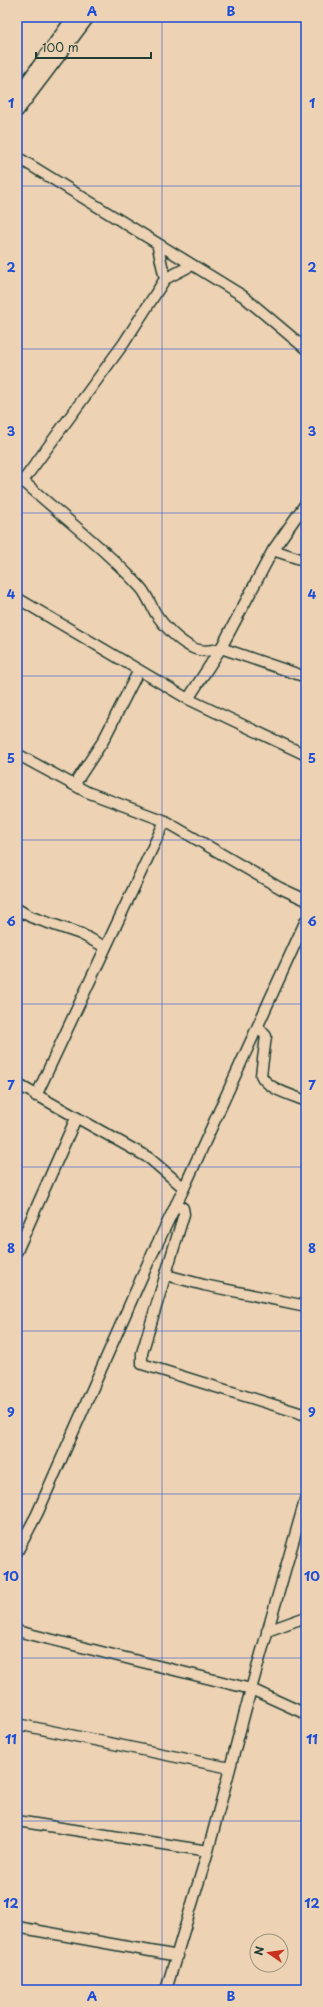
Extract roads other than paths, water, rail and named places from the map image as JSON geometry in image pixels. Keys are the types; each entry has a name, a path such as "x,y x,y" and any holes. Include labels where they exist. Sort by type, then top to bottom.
{"main road":[{"path":"17,96 74,17"},
{"path":"17,111 88,17"}],"street":[{"path":"17,157 243,296 306,349"},
{"path":"157,243 165,278"},
{"path":"192,265 165,278 124,343 20,483 123,570 142,590 157,615 178,638 190,646 204,651 213,651 221,648 306,678"},
{"path":"188,699 221,648 273,550 306,503"},
{"path":"273,550 306,561"},
{"path":"17,598 188,699 306,755"},
{"path":"74,786 103,741 140,670"},
{"path":"17,754 87,792 165,822 280,888 306,900"},
{"path":"36,1096 165,822"},
{"path":"17,909 31,917 81,934 105,947"},
{"path":"17,1552 37,1514 110,1353 148,1263 184,1188 306,920"},
{"path":"258,1027 266,1036 260,1074 262,1079 269,1084 306,1101"},
{"path":"17,1084 149,1158 184,1188"},
{"path":"17,1251 76,1118"},
{"path":"176,1204 183,1208 184,1214 142,1353 142,1364 306,1415"},
{"path":"166,1275 204,1286 306,1306"},
{"path":"166,1990 178,1956 208,1851 250,1689 306,1497"},
{"path":"268,1631 306,1617"},
{"path":"17,1631 250,1689 306,1714"},
{"path":"17,1724 230,1768"},
{"path":"17,1821 208,1851"},
{"path":"17,1927 178,1956"}]}
